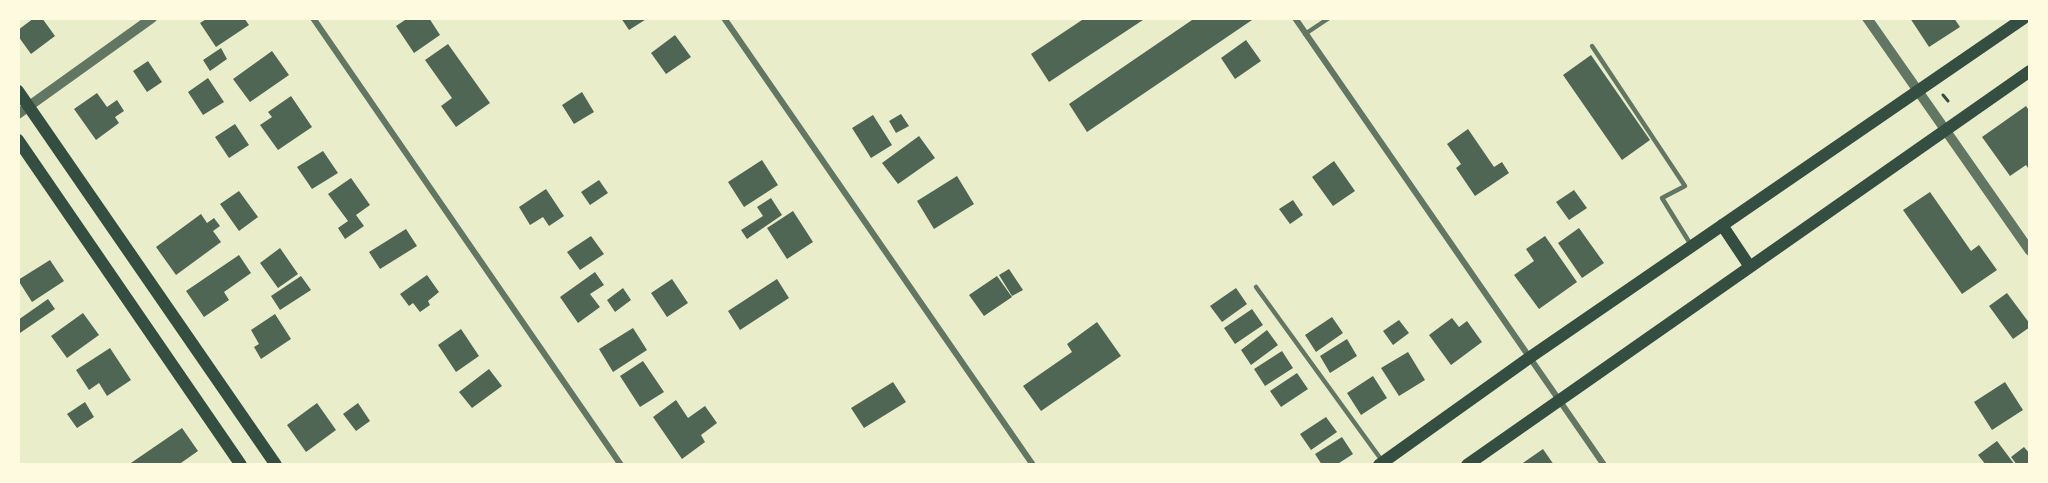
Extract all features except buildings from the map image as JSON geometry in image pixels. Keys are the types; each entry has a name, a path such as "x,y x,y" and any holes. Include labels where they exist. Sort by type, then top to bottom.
{"main road":[{"path":"1381,464 1529,358 2024,18"},
{"path":"1467,465 1945,130 2028,75"},
{"path":"18,91 276,465"},
{"path":"18,140 241,465"},
{"path":"1722,225 1750,267"}],"street":[{"path":"18,114 152,18"},
{"path":"313,18 621,465"},
{"path":"724,18 1033,465"},
{"path":"1294,18 1604,465"},
{"path":"1867,18 2030,251"}],"lane":[{"path":"1305,34 1329,18"},
{"path":"1592,46 1685,186 1662,198 1692,246"},
{"path":"1256,287 1381,464"}],"path":[{"path":"1943,94 1948,101"}]}
